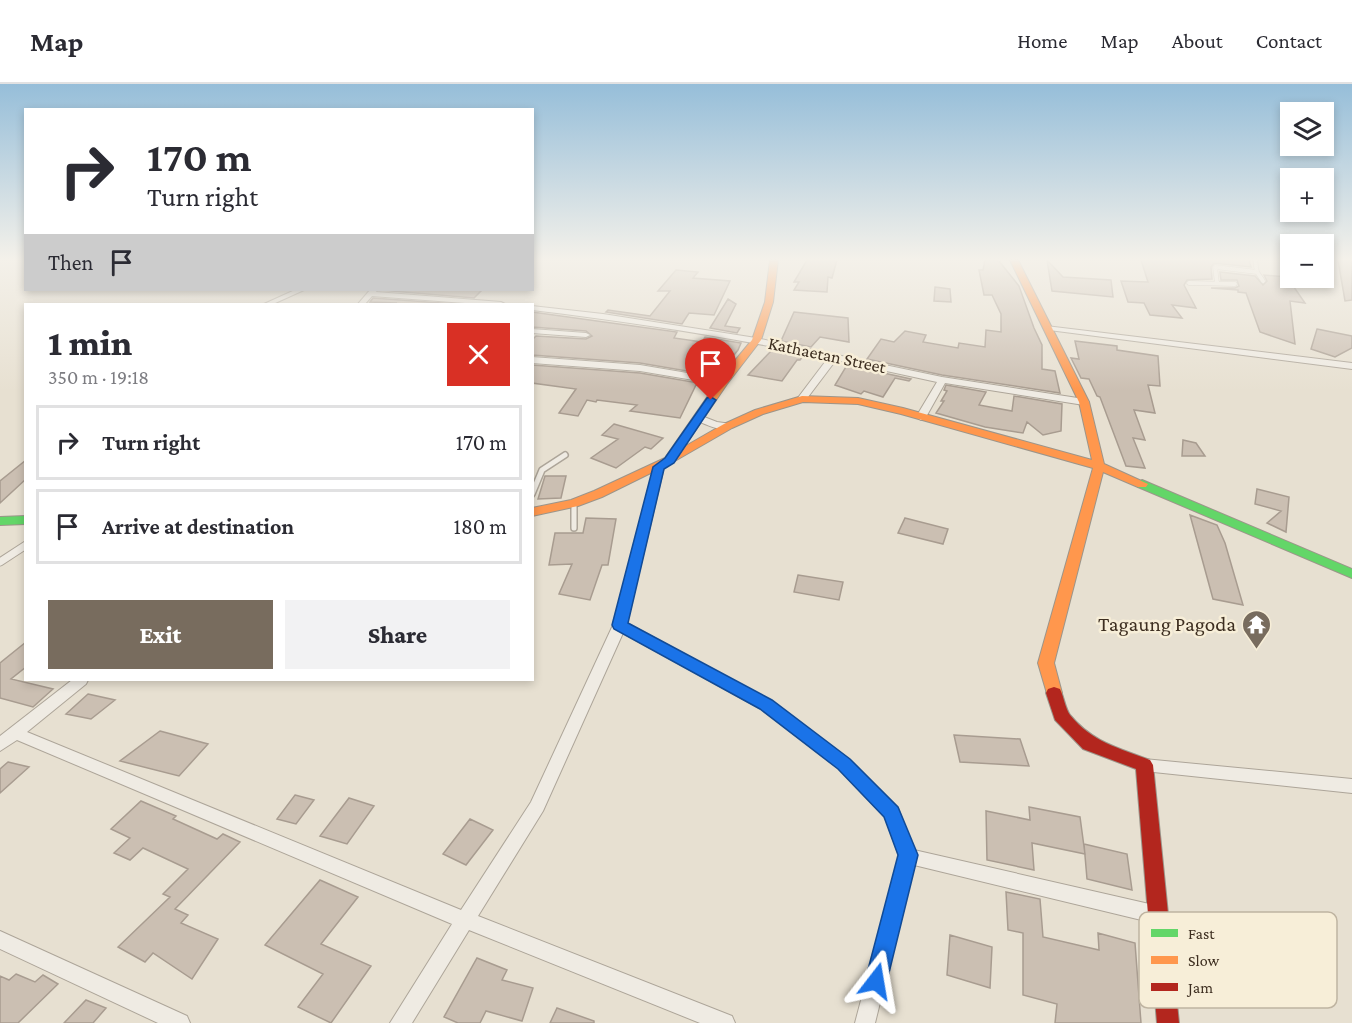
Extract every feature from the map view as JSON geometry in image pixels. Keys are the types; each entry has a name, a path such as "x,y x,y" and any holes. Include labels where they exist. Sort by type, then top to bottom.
{"street":[{"path":"400,1023 537,806 620,625 664,464 756,340 768,304"},
{"path":"1036,304 1084,402 1099,466 1046,663 1062,716 1089,744 1144,765 1352,786"},
{"name":"Kathaetan Street","path":"534,308 603,316 756,340 942,380 1084,402"},
{"path":"1048,328 1269,358 1352,366"},
{"path":"534,332 586,335"},
{"path":"802,399 834,356"},
{"path":"534,360 640,368 723,382"},
{"path":"921,417 942,380"},
{"path":"534,512 574,503 664,464 728,426 759,412 802,399 858,401 1099,466 1352,574"},
{"path":"699,418 715,425 728,426"},
{"path":"0,521 24,520"},
{"path":"620,625 766,705 844,764 892,813 908,855 865,1023"},
{"path":"0,745 80,681"},
{"path":"15,733 465,920 725,1023"},
{"path":"1144,765 1158,912"},
{"path":"908,855 1146,912"},
{"path":"0,940 180,1023"},
{"path":"1167,1008 1168,1023"}],"lane":[{"path":"534,487 538,472 564,455"},
{"path":"574,503 574,528"},
{"path":"0,562 24,546"}],"building":[{"path":"660,304 719,304 714,315 689,313 682,324 606,312 608,310 650,316"},
{"path":"725,304 736,304 725,326 740,328 737,333 710,328"},
{"path":"996,304 1025,304 1042,345 1042,369 1055,371 1060,393 942,375 867,359 881,339 894,342 905,331 926,335 923,342 958,348 959,343 985,347 986,330 1001,332 1001,314"},
{"path":"1144,304 1194,304 1196,308 1172,305 1182,318 1150,315"},
{"path":"1250,304 1290,304 1295,344 1260,332"},
{"path":"534,312 677,332 674,338 702,342 705,337 741,343 738,350 729,361 726,361 716,376 640,363 534,355 536,336 586,339 592,336 586,331 534,327"},
{"path":"794,312 848,318 849,342 820,337 811,347 781,341"},
{"path":"1317,329 1352,336 1352,348 1335,357 1311,349"},
{"path":"1075,341 1117,346 1117,350 1158,356 1160,386 1148,385 1155,413 1134,410 1145,440 1133,438 1145,468 1126,466 1100,397 1097,396 1089,379 1081,378 1071,358 1079,359"},
{"path":"773,349 804,355 797,360 782,381 748,375"},
{"path":"534,365 640,373 710,385 708,388 696,385 680,418 630,411 637,405 597,400 596,402 587,400 578,416 559,413 576,389 534,383"},
{"path":"847,365 911,379 909,381 895,378 883,397 864,391 861,394 835,385"},
{"path":"946,385 986,392 979,405 1012,411 1014,396 1062,404 1061,431 1043,435 1027,422 1023,433 985,427 936,413 944,401 941,401 947,391 944,390"},
{"path":"614,424 663,438 651,449 645,447 616,468 591,458 618,439 602,435"},
{"path":"1183,440 1196,443 1205,456 1182,456"},
{"path":"24,462 24,481 0,503 0,481"},
{"path":"545,476 566,476 561,498 538,499"},
{"path":"1257,489 1289,497 1286,532 1267,523 1281,511 1255,504"},
{"path":"1190,515 1217,525 1225,543 1243,605 1213,599"},
{"path":"586,518 616,519 608,565 602,565 590,600 559,594 572,564 549,565 555,533 583,533"},
{"path":"905,518 948,529 943,544 898,533"},
{"path":"798,575 843,582 839,600 794,592"},
{"path":"24,644 24,669 11,679 53,689 33,707 0,698 0,663"},
{"path":"88,694 115,700 91,719 66,714"},
{"path":"160,731 208,744 179,776 120,761"},
{"path":"954,735 1020,739 1029,766 960,762"},
{"path":"8,762 29,767 0,793 0,769"},
{"path":"295,795 314,800 296,824 277,819"},
{"path":"349,798 374,806 347,844 320,836"},
{"path":"141,801 176,816 173,819 217,839 223,834 240,842 175,909 188,915 181,923 218,939 192,979 153,953 145,962 118,947 170,897 163,894 188,869 143,848 130,860 114,853 130,838 111,829"},
{"path":"1029,807 1080,817 1085,854 1032,843 1034,870 987,860 986,811 1030,820"},
{"path":"470,819 493,830 466,865 443,854"},
{"path":"1084,844 1127,854 1132,890 1087,879"},
{"path":"320,880 358,897 321,944 371,966 331,1023 298,1007 323,974 265,945"},
{"path":"1006,892 1040,899 1043,937 1099,950 1098,933 1135,943 1141,1023 1055,1023 1057,1004 1023,995 1023,933 1008,930"},
{"path":"950,935 992,947 990,988 947,975"},
{"path":"477,958 507,970 502,980 533,988 522,1021 486,1011 480,1023 458,1023 444,1017"},
{"path":"16,974 35,982 43,975 58,984 18,1023 0,1023 0,976 9,980"},
{"path":"86,1000 106,1008 93,1023 64,1023"},
{"path":"557,1008 594,1021 594,1023 550,1023"}],"traffic: fast":[{"path":"1142,484 1352,574"},
{"path":"0,521 24,520"}],"traffic: slow":[{"path":"534,512 574,503 598,494 669,460 723,382 756,340 768,304"},
{"path":"1036,304 1084,402 1099,466 1046,663 1054,693"},
{"path":"669,460 728,426 759,412 802,399 858,401 903,411 1099,466 1142,484"}],"traffic: jam":[{"path":"1054,693 1061,716 1089,744 1144,765 1158,912"},
{"path":"1167,1008 1168,1023"}],"place":[{"name":"Tagaung Pagoda","path":"1257,650"}],"route":[{"path":"711,400 669,460 658,467 620,625 766,705 844,764 892,813 908,855 876,981"}]}
